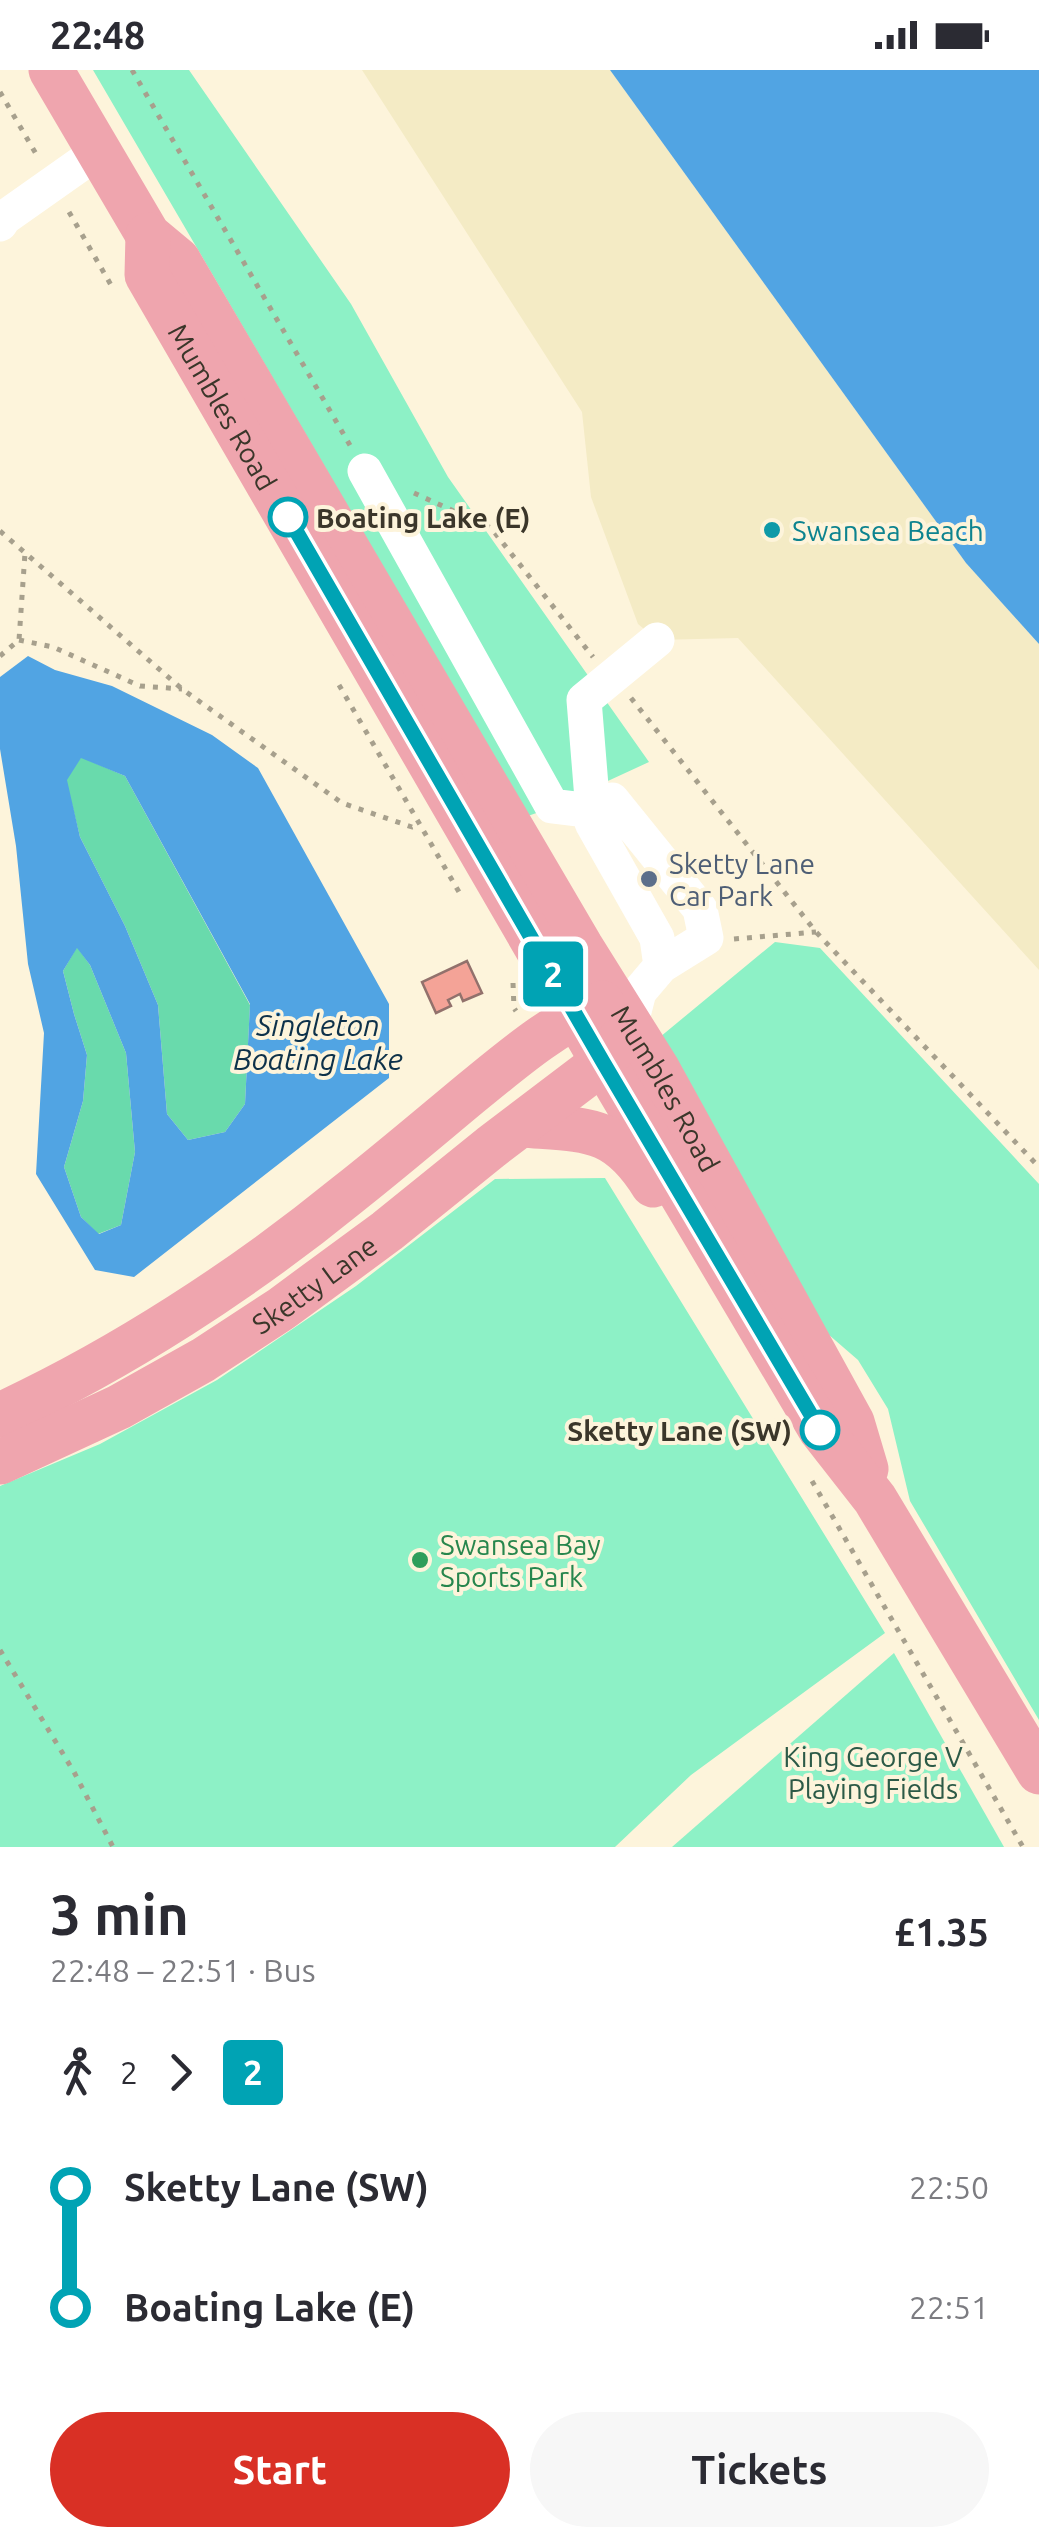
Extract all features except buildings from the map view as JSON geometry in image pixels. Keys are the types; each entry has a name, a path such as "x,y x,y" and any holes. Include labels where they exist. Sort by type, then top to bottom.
{"main road":[{"name":"Mumbles Road","path":"50,70 148,235 178,260 624,1000 658,1070 852,1422 875,1499"},
{"name":"Mumbles Road","path":"148,235 147,275 549,967 624,1000"},
{"path":"537,1038 549,967"},
{"name":"Mumbles Road","path":"624,1000 603,1062 820,1430 875,1499 1039,1772"},
{"name":"Sketty Lane","path":"0,1415 109,1358 228,1283 344,1198 537,1038 624,1000"},
{"name":"Sketty Lane","path":"0,1462 118,1406 281,1309 388,1231 603,1062"},
{"path":"523,1125 602,1134 636,1160 803,1440 875,1499"}],"lane":[{"path":"0,224 99,150"},
{"path":"366,471 552,806 594,812 612,800 700,909 706,938 624,1000"},
{"path":"624,1000 657,938 592,824 584,700 657,640"}],"path":[{"path":"132,70 366,471 491,528 589,652"},
{"path":"0,531 182,689 342,803 412,827 419,825"},
{"path":"0,656 19,640 25,552"},
{"path":"19,640 53,647 140,686 182,689"},
{"path":"635,702 816,932 1039,1167"},
{"path":"810,1477 1024,1847"},
{"path":"0,1650 74,1772 113,1847"}],"green space":[{"path":"93,70 189,70 351,304 448,477 649,762 525,817"},
{"path":"81,757 125,776 250,1005 245,1104 225,1132 188,1140 167,1114 158,1005 125,926 80,837 66,780"},
{"path":"775,942 820,948 1039,1184 1039,1720 910,1501 888,1409 858,1360 821,1328 660,1037"},
{"path":"77,947 90,965 126,1053 135,1152 121,1225 98,1234 81,1217 64,1167 83,1101 87,1055 63,971"},
{"name":"Swansea Bay Sports Park","path":"605,1178 885,1633 691,1775 615,1847 0,1847 0,1486 100,1444 217,1380 356,1286 495,1179"},
{"name":"King George V Playing Fields","path":"894,1653 1004,1847 672,1847"}],"sand":[{"name":"Swansea Beach","path":"362,70 610,70 966,563 1039,644 1039,970 738,638 657,640 638,624 591,497 582,412"}],"water":[{"path":"610,70 1039,70 1039,644 966,563"},
{"name":"Singleton Boating Lake","path":"28,656 55,670 112,686 212,735 258,768 389,1004 389,1078 134,1277 95,1270 36,1174 44,1033 28,964 16,846 0,749 0,677","holes":["81,758 125,776 250,1004 245,1104 225,1132 188,1140 167,1114 158,1005 125,926 80,837 67,780","77,948 90,965 126,1053 135,1152 121,1225 99,1234 81,1217 64,1167 83,1101 87,1055 63,971"]}],"bus line":[{"name":"2","path":"288,517 820,1430"}],"place":[{"name":"Boating Lake (E)","path":"288,517"},
{"name":"Swansea Beach","path":"772,530"},
{"name":"Sketty Lane Car Park","path":"649,879"},
{"name":"Sketty Lane (SW)","path":"820,1430"},
{"name":"Swansea Bay Sports Park","path":"420,1560"}]}
